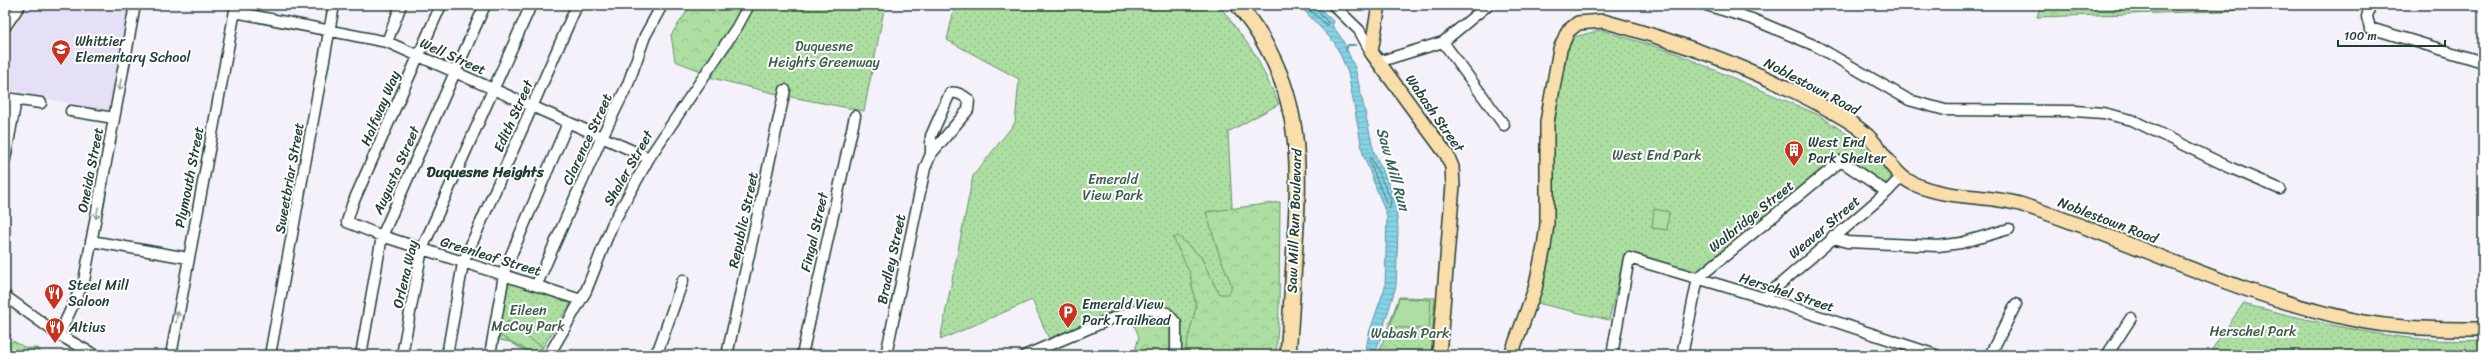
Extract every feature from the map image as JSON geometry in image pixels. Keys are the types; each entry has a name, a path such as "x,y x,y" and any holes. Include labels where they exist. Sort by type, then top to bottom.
{"highway":[{"name":"Saw Mill Run Boulevard","path":"1238,5 1258,34 1281,77 1291,108 1297,142 1298,196 1288,355"},
{"name":"Saw Mill Run Boulevard","path":"1250,5 1272,38 1289,74 1300,105 1306,141 1307,196 1298,355"}],"main road":[{"path":"1375,57 1379,5"},
{"name":"Noblestown Road","path":"1512,355 1535,289 1544,247 1547,224 1547,122 1560,49 1568,31 1578,23 1603,21 1686,45 1745,69 1846,120 1868,136 1891,167 1914,184 1926,188 2027,206 2248,291 2349,319 2414,328 2483,329"},
{"name":"Wabash Street","path":"1375,57 1447,155 1452,167 1453,185 1439,355"}],"street":[{"path":"5,27 20,5"},
{"name":"Oneida Street","path":"60,335 84,281 135,5"},
{"name":"Sweetbriar Street","path":"270,355 334,5"},
{"path":"386,42 401,5"},
{"name":"Halfway Way","path":"347,222 352,205 441,5"},
{"name":"Augusta Street","path":"361,355 382,236 485,5"},
{"name":"Orlena Way","path":"402,355 422,249 531,5"},
{"name":"Edith Street","path":"447,355 463,263 577,5"},
{"name":"Clarence Street","path":"537,284 601,139 628,84 645,36 662,5"},
{"name":"Shaler Street","path":"549,355 581,300 612,225 649,158 737,27 749,5"},
{"name":"Wabash Street","path":"1334,5 1359,30 1375,57"},
{"path":"1375,57 1443,42 1488,5"},
{"path":"1706,5 1752,19 1816,46 1888,89 1926,106 1945,110 2075,111 2117,116 2132,120 2231,168 2280,189"},
{"path":"2370,5 2367,17 2370,28 2483,62"},
{"name":"Well Street","path":"235,9 330,31 386,42 533,107 601,139 649,158"},
{"name":"Plymouth Street","path":"171,355 235,9"},
{"path":"1443,42 1504,125"},
{"name":"Republic Street","path":"727,355 785,90"},
{"path":"950,93 965,96 969,100 968,110 931,154 931,136 950,93"},
{"path":"5,98 41,103"},
{"path":"5,159 16,100"},
{"path":"71,111 114,118"},
{"name":"Fingal Street","path":"802,355 855,116"},
{"path":"490,355 503,275 568,123"},
{"name":"Bradley Street","path":"886,355 925,168 931,154"},
{"name":"Walbridge Street","path":"1698,278 1841,162 1887,192"},
{"name":"Weaver Street","path":"1764,298 1832,237 1887,192 1902,176"},
{"name":"Greenleaf Street","path":"347,222 382,236 463,263 537,284 581,300"},
{"path":"1832,237 1847,242 1938,246 1961,243 2010,229"},
{"path":"91,240 188,258"},
{"name":"Herschel Street","path":"1612,355 1629,258 1764,298 1936,355"},
{"path":"1682,355 1698,278"},
{"path":"657,354 683,280"},
{"path":"5,296 60,335 95,355"},
{"path":"1990,355 2016,304"},
{"path":"1026,355 1111,319 1143,308 1167,313 1176,323 1176,355"},
{"path":"2107,355 2131,318"}],"shaded area":[{"name":"Whittier Elementary School","path":"29,5 129,5 110,111 5,91 5,41"}],"green space":[{"path":"691,5 744,5 738,18 701,71 675,61 671,35"},
{"name":"Duquesne Heights Greenway","path":"753,5 885,5 864,111 781,95 712,78 711,75 739,33"},
{"name":"Emerald View Park","path":"955,5 1219,5 1255,54 1279,104 1228,132 1240,355 1143,355 1138,316 1126,305 1049,339 1032,300 940,340 973,176 1015,123 1019,79 947,40"},
{"path":"2041,5 2313,5 2309,8 2037,17"},
{"name":"West End Park","path":"1601,30 1673,52 1819,115 1860,143 1895,176 1885,186 1841,156 1702,269 1693,272 1633,253 1625,253 1609,320 1537,303 1548,249 1552,149 1561,65 1574,37"},
{"path":"1280,202 1279,309 1276,355 1184,355 1196,307 1190,273 1173,238 1178,236 1201,257 1220,294 1229,294 1232,286 1219,254 1206,212"},
{"path":"1654,209 1669,212 1667,230 1652,228"},
{"name":"Eileen McCoy Park","path":"506,282 555,296 571,303 538,355 532,355 510,342 495,339"},
{"name":"Wabash Park","path":"1399,297 1435,298 1431,355 1378,355"},
{"path":"1399,298 1431,300 1429,329 1390,327"},
{"name":"Herschel Park","path":"2243,304 2332,325 2392,336 2452,341 2483,340 2483,355 2208,355"},
{"path":"1144,312 1162,317 1170,324 1170,355 1134,355 1139,337 1132,319 1133,315"},
{"path":"508,321 530,334 528,338 542,346 536,355 499,335"},
{"path":"13,341 26,348 38,348 42,355 5,355 8,344"}],"water":[{"path":"1299,5 1316,5 1334,22 1332,25 1342,39 1355,68 1374,152 1395,198 1398,229 1396,286 1375,355 1365,355 1369,333 1385,287 1387,216 1363,154 1348,73 1341,56 1334,42"}],"waterway":[{"path":"1346,50 1348,45 1355,45"}],"railway":[{"path":"5,342 9,335"}],"place":[{"name":"Whittier Elementary School","path":"61,66"},
{"name":"West End Park Shelter","path":"1794,167"},
{"name":"Steel Mill Saloon","path":"54,310"},
{"name":"Emerald View Park Trailhead","path":"1068,329"},
{"name":"Altius","path":"55,344"}],"district":[{"name":"Duquesne Heights","path":"485,172"}],"water label":[{"name":"Saw Mill Run","path":"1393,169"}]}
